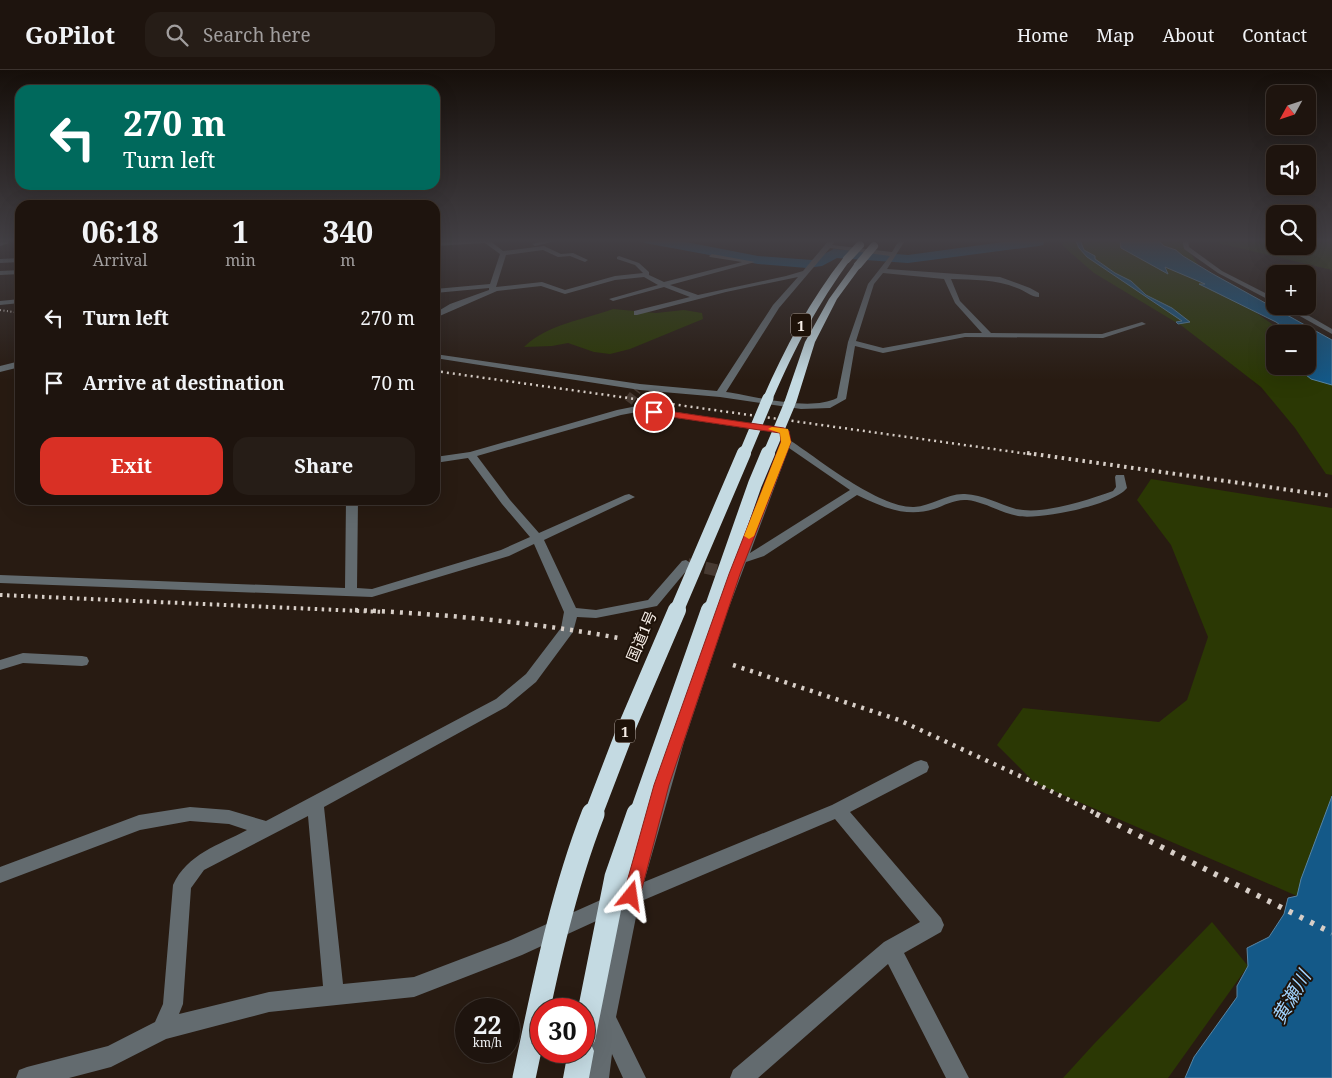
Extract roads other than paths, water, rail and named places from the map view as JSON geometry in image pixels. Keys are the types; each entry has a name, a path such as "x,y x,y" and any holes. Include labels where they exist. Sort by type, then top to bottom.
{"highway":[{"name":"国道1号","path":"524,1078 549,960 578,856 626,729 768,398 809,310 826,286"},
{"name":"1","path":"592,998 616,877 755,484 790,403 810,342 833,299 843,286"},
{"path":"576,1078 579,1063"}],"street":[{"path":"440,291 508,286"},
{"path":"548,286 565,292 586,286"},
{"path":"614,299 659,286"},
{"path":"666,286 697,297"},
{"path":"637,313 697,297 749,286"},
{"path":"720,394 776,306 794,286"},
{"path":"440,357 638,389 720,394 801,406 830,405 841,399 852,342 870,286"},
{"path":"950,286 953,296 961,308 988,335"},
{"path":"1020,286 1036,295"},
{"path":"1247,286 1266,296"},
{"path":"440,313 453,306 489,294 492,287"},
{"path":"0,303 15,302"},
{"path":"1302,315 1332,332"},
{"path":"852,342 883,351 946,337 988,335 1102,336 1142,324"},
{"path":"0,369 15,365"},
{"path":"620,412 628,402"},
{"path":"440,459 471,455 620,412 637,409 784,431 786,442 740,560 662,785 631,896 605,1017 598,1078"},
{"path":"786,442 857,490 895,507 909,510 928,508 946,500 967,497 1009,510 1023,513 1040,513 1117,493 1122,488 1120,477"},
{"path":"163,1028 173,1004 182,885 198,864 315,804 501,703 531,678 568,629 571,612 538,539 506,502 471,455"},
{"path":"740,560 760,553 857,490"},
{"path":"0,579 372,593 505,553 629,497"},
{"path":"351,591 352,505"},
{"path":"571,612 596,614 652,603 686,564"},
{"path":"0,665 23,658 82,661"},
{"path":"27,1078 111,1056 163,1028 269,1002 414,987 515,948 631,896 838,810 921,767"},
{"path":"315,804 334,995"},
{"path":"741,1078 891,948 934,925 838,810"},
{"path":"0,875 139,823 190,814 229,817 267,829"},
{"path":"891,948 958,1078"},
{"path":"605,1017 635,1078"}],"water":[{"path":"1130,286 1136,286 1146,295 1172,308 1190,322 1178,324 1176,322 1182,321"},
{"path":"1203,286 1235,286 1266,303 1266,315 1287,315 1305,325 1280,325"},
{"path":"1316,331 1332,340 1332,385 1311,379 1306,375 1316,375"},
{"name":"黄瀬川","path":"1332,796 1332,1078 1185,1078 1194,1057 1237,997 1237,986 1248,966 1247,948 1269,937 1284,914 1288,898 1297,896 1301,879"}],"tunnel":[{"path":"628,402 637,390"},
{"path":"688,564 734,574"}],"railway":[{"path":"0,310 15,312"},
{"path":"440,372 1036,455"},
{"path":"1027,453 1332,496"},
{"path":"0,595 383,612"},
{"path":"355,610 487,620 553,627 619,638"},
{"path":"733,665 899,720 1099,815"},
{"path":"1096,814 1332,933"}]}
